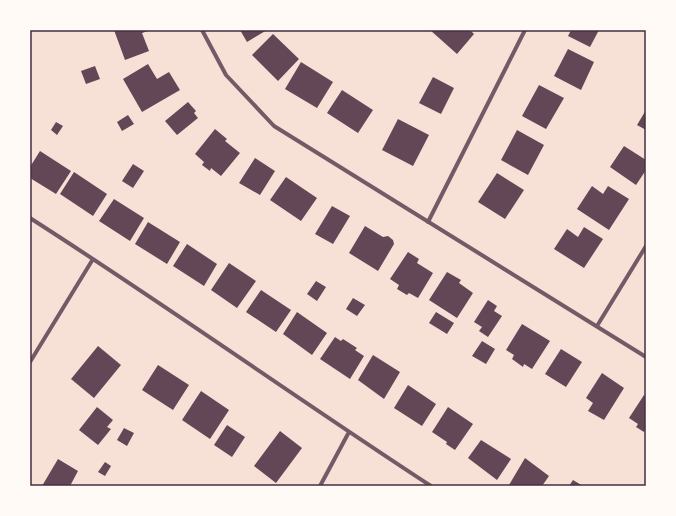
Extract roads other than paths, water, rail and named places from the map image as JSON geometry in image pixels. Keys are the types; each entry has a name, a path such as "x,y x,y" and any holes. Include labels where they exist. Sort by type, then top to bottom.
{"street":[{"path":"202,30 226,75 274,126 646,357"},
{"path":"428,222 525,30"},
{"path":"30,218 94,259 348,432 431,486"},
{"path":"597,326 646,246"},
{"path":"30,362 94,259"},
{"path":"320,486 348,432"}]}
